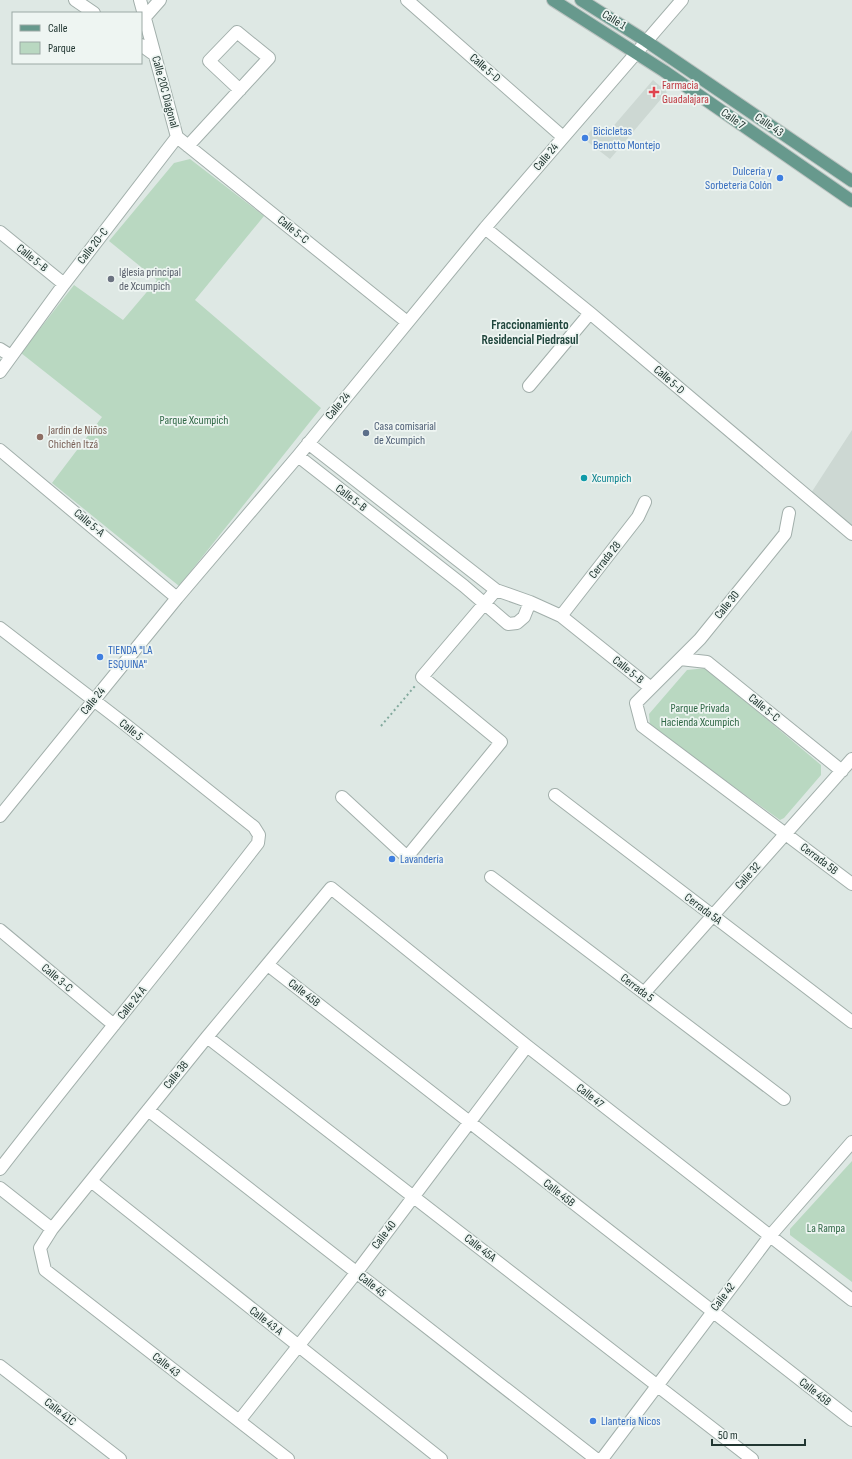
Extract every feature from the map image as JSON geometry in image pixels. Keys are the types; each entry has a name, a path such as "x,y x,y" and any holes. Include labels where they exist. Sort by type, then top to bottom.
{"main road":[{"name":"Calle 7","path":"553,0 636,53 852,201"},
{"name":"Calle 1","path":"581,0 646,41"},
{"name":"Calle 43","path":"646,41 852,182"}],"street":[{"path":"75,0 93,12"},
{"name":"Calle 20C Diagonal","path":"140,0 178,138"},
{"path":"145,17 160,0"},
{"name":"Calle 5-D","path":"407,0 563,137"},
{"name":"Calle 24","path":"0,816 177,598 298,456 485,228 682,0"},
{"path":"188,146 240,90 269,58 237,32 209,61 240,90"},
{"path":"142,47 155,55"},
{"name":"Calle 5-C","path":"178,138 407,322"},
{"name":"Calle 20-C","path":"0,372 64,284 178,138"},
{"name":"Calle 5-D","path":"485,228 590,313 852,534"},
{"name":"Calle 5-B","path":"0,232 64,284"},
{"path":"529,386 590,313"},
{"path":"0,348 11,356"},
{"name":"Calle 5-B","path":"308,443 496,590 530,602 561,616 651,688 636,703 642,726 785,834"},
{"name":"Calle 5-A","path":"0,450 177,598"},
{"name":"Calle 5-B","path":"298,456 508,624 517,624 524,617 530,602"},
{"name":"Cerrada 28","path":"561,616 638,517 645,502"},
{"name":"Calle 30","path":"651,688 700,638 785,534 789,513"},
{"path":"342,796 407,857 501,742 422,677 496,590"},
{"name":"Calle 5","path":"0,628 94,700 254,827 259,835"},
{"name":"Calle 5-C","path":"680,659 707,662 842,771"},
{"name":"Calle 32","path":"644,993 852,759"},
{"name":"Cerrada 5A","path":"555,795 852,1022"},
{"name":"Cerrada 5B","path":"785,834 852,884"},
{"name":"Calle 24 A","path":"0,1169 258,843 259,835"},
{"name":"Cerrada 5","path":"490,877 784,1099"},
{"name":"Calle 38","path":"45,1270 40,1248 52,1229 207,1037 332,888"},
{"name":"Calle 47","path":"332,888 527,1046 852,1300"},
{"name":"Calle 3-C","path":"0,930 114,1025"},
{"name":"Calle 45B","path":"268,965 711,1312 852,1420"},
{"name":"Calle 45A","path":"207,1037 752,1459"},
{"name":"Calle 40","path":"239,1421 356,1273 527,1046"},
{"name":"Calle 45","path":"148,1110 596,1459"},
{"name":"Calle 42","path":"602,1459 711,1312 770,1236 852,1142"},
{"name":"Calle 43 A","path":"90,1181 441,1459"},
{"path":"0,1188 52,1229"},
{"name":"Calle 43","path":"45,1270 288,1459"},
{"name":"Calle 41C","path":"0,1366 120,1459"}],"path":[{"path":"381,726 422,677"}],"shaded area":[{"path":"653,80 667,92 610,159 584,139 593,128 604,137"},
{"path":"852,430 852,527 811,493"}],"green space":[{"name":"Parque Xcumpich","path":"190,159 264,216 195,300 321,408 179,586 52,483 102,417 21,353 74,285 123,320 157,280 109,241 174,163"},
{"name":"Parque Privada Hacienda Xcumpich","path":"706,668 821,765 821,775 784,818 780,820 650,726 649,714 687,670"},
{"name":"La Rampa","path":"852,1161 852,1282 790,1235 790,1229"}],"place":[{"name":"Farmacia Guadalajara","path":"654,92"},
{"name":"Bicicletas Benotto Montejo","path":"585,138"},
{"name":"Dulcería y Sorbeteria Colón","path":"780,178"},
{"name":"Iglesia principal de Xcumpich","path":"111,279"},
{"name":"Casa comisarial de Xcumpich","path":"366,433"},
{"name":"Jardín de Niños Chichén Itzá","path":"40,437"},
{"name":"Xcumpich","path":"584,478"},
{"name":"TIENDA \"LA ESQUINA\"","path":"100,657"},
{"name":"Lavandería","path":"392,859"},
{"name":"Llantería Nicos","path":"593,1421"}],"district":[{"name":"Fraccionamiento Residencial Piedrasul","path":"530,332"}]}
